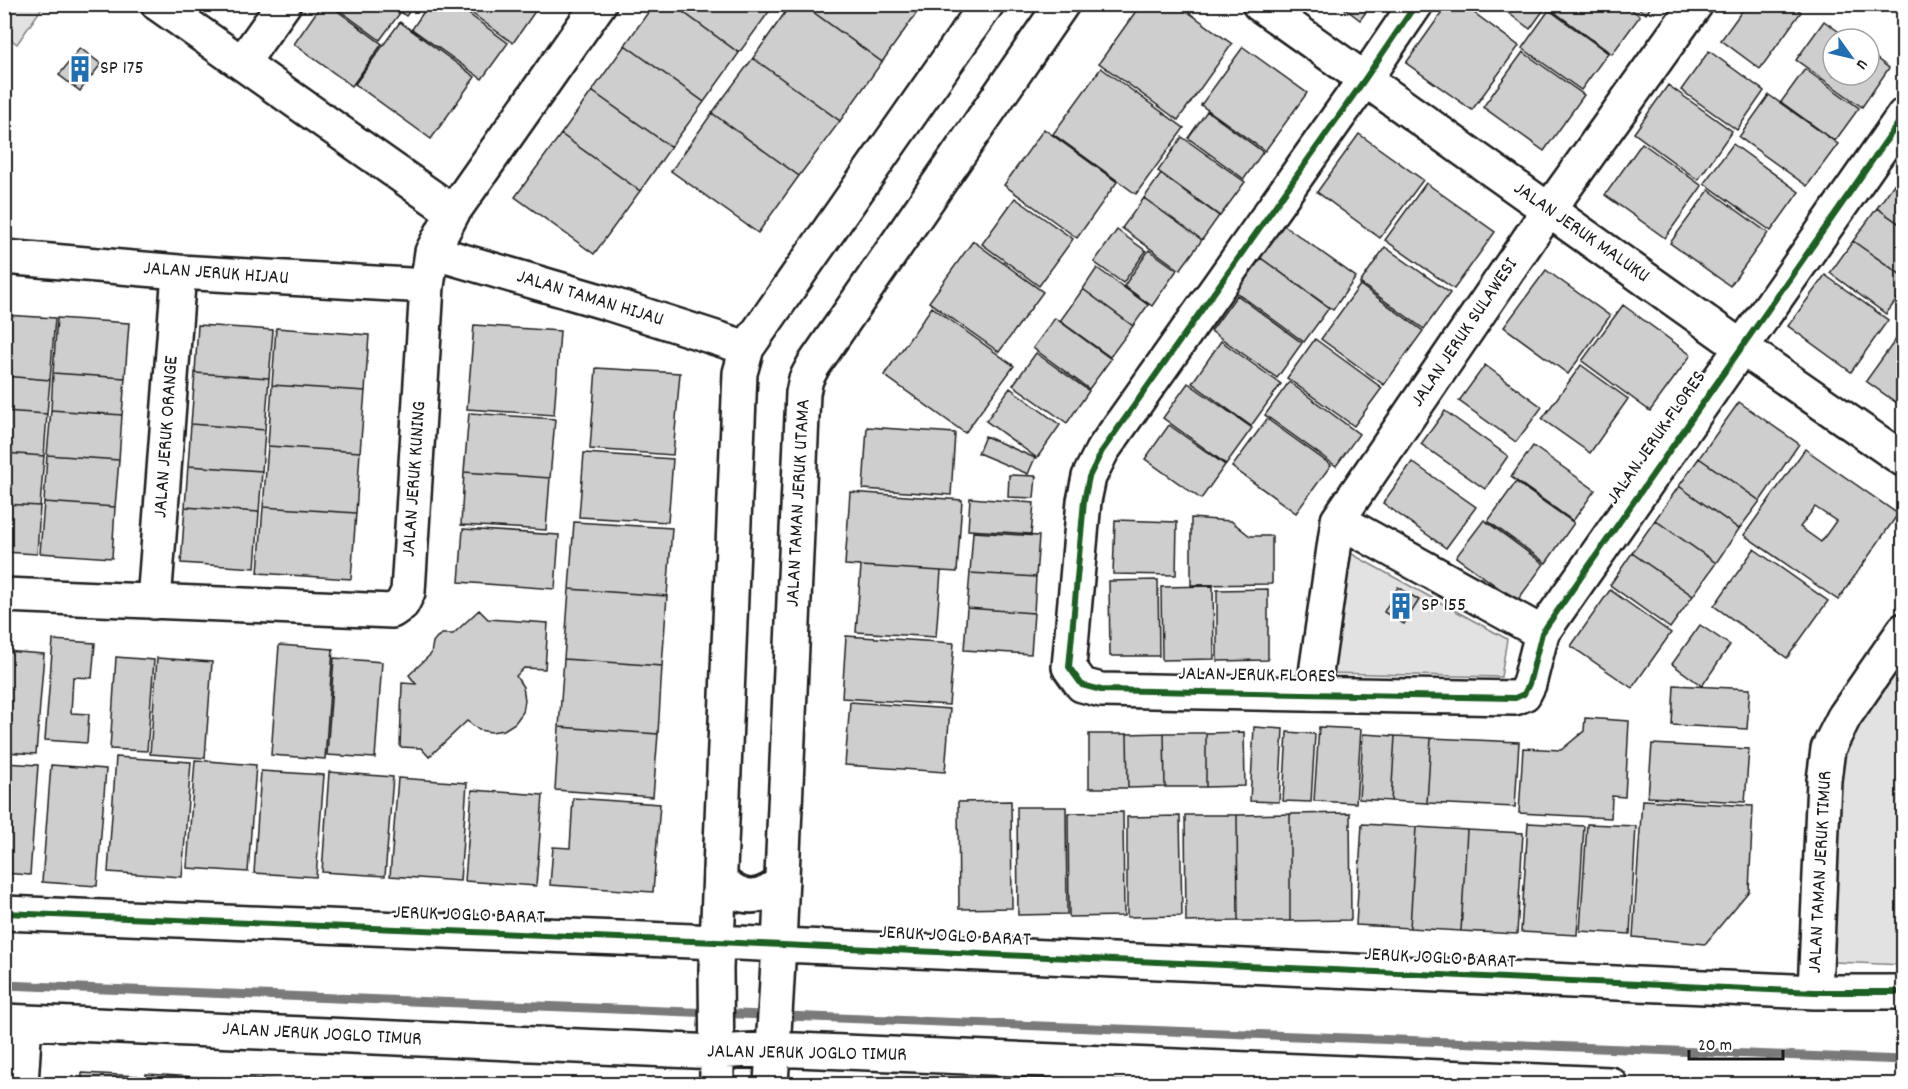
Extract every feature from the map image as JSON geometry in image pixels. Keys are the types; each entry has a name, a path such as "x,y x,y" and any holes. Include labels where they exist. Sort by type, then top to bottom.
{"street":[{"path":"158,4 453,212"},
{"path":"242,63 284,4"},
{"name":"JALAN JERUK KUNING","path":"4,595 392,611 402,604 408,592 427,286 432,252 453,212 598,4"},
{"path":"717,1084 716,956 740,373 747,348 987,4"},
{"name":"JALAN TAMAN JERUK UTAMA","path":"771,1084 803,393 806,379 1062,4"},
{"name":"JALAN JERUK MALUKU","path":"1259,4 1548,211 1904,460"},
{"name":"JALAN JERUK FLORES","path":"1416,4 1102,450 1089,477 1084,501 1069,667 1082,685 1101,690 1515,698 1524,694 1529,684 1542,633 1904,115"},
{"name":"JALAN JERUK SULAWESI","path":"1313,694 1338,520 1548,211 1696,4"},
{"name":"JALAN TAMAN HIJAU","path":"432,252 607,303 747,348"},
{"name":"JALAN JERUK HIJAU","path":"4,257 179,272 427,286"},
{"name":"JALAN JERUK ORANGE","path":"154,602 179,272"},
{"path":"1338,520 1542,633"},
{"name":"JALAN TAMAN JERUK TIMUR","path":"1815,992 1824,780 1828,749 1844,717 1904,630"},
{"path":"720,880 730,890 743,896 757,896 771,891 782,882"},
{"name":"JERUK JOGLO BARAT","path":"4,913 778,959 1904,993"},
{"path":"15,1022 21,1084"},
{"name":"JALAN JERUK JOGLO TIMUR","path":"15,1022 716,1038 773,1037 1610,1084"}],"shaded area":[{"path":"5,4 44,5 17,44 5,35"},
{"path":"1339,547 1507,639 1501,677 1329,673"},
{"path":"1903,638 1903,965 1811,961 1824,754"}],"building":[{"path":"322,4 328,4 382,44 352,86 294,44"},
{"path":"331,4 388,4 400,13 380,40"},
{"path":"390,4 415,4 406,16"},
{"path":"429,4 455,4 508,43 482,79 412,29"},
{"path":"459,4 540,4 513,43"},
{"path":"654,4 672,4 739,53 704,102 625,45"},
{"path":"672,4 771,4 773,6 739,53"},
{"path":"791,4 802,4 882,62 840,121 753,58"},
{"path":"802,4 923,4 882,62"},
{"path":"1141,4 1177,4 1232,44 1178,120 1099,63"},
{"path":"1339,4 1372,4 1360,20"},
{"path":"1448,4 1462,4 1519,46 1472,110 1406,63"},
{"path":"1496,4 1548,4 1530,29"},
{"path":"1558,4 1624,4 1640,16 1612,54 1553,11"},
{"path":"1632,4 1653,4 1646,14"},
{"path":"1747,4 1790,4 1801,12 1760,69 1721,40"},
{"path":"1549,10 1608,53 1581,90 1522,48"},
{"path":"1824,21 1832,27 1821,27 1821,78 1796,60"},
{"path":"400,22 475,77 431,139 355,84"},
{"path":"625,45 704,102 671,147 592,91"},
{"path":"1243,47 1307,93 1265,151 1201,105"},
{"name":"SP 175","path":"80,48 101,64 80,91 59,75"},
{"path":"1709,51 1764,91 1737,130 1681,90"},
{"path":"1523,52 1584,95 1544,151 1483,107"},
{"path":"753,58 840,121 799,176 712,113"},
{"path":"1881,62 1889,68 1881,80"},
{"path":"1101,68 1184,128 1136,194 1053,134"},
{"path":"1805,69 1821,81 1821,87 1830,87 1859,108 1835,141 1781,102"},
{"path":"1668,85 1732,131 1698,180 1634,133"},
{"path":"1834,87 1876,87 1862,107"},
{"path":"592,91 671,147 640,191 561,134"},
{"path":"1769,95 1838,144 1807,186 1739,137"},
{"path":"1207,111 1263,152 1244,179 1188,138"},
{"path":"712,113 799,176 758,233 671,171"},
{"path":"1044,129 1117,182 1077,238 1004,185"},
{"path":"561,134 640,191 594,254 515,197"},
{"path":"1359,134 1423,180 1380,238 1317,192"},
{"path":"1182,137 1245,182 1220,216 1158,171"},
{"path":"1642,143 1702,186 1665,238 1605,195"},
{"path":"1733,144 1799,192 1771,231 1704,183"},
{"path":"1904,171 1904,191 1894,184"},
{"path":"1161,174 1219,216 1202,240 1144,198"},
{"path":"1426,183 1495,232 1454,289 1385,240"},
{"path":"1894,184 1904,191 1904,227 1877,208"},
{"path":"1709,190 1768,233 1730,286 1670,243"},
{"path":"1015,198 1073,239 1039,286 982,244"},
{"path":"1144,198 1202,240 1180,270 1122,228"},
{"path":"1877,208 1904,227 1904,277 1853,241"},
{"path":"1281,223 1356,277 1333,310 1258,256"},
{"path":"1117,230 1146,251 1123,283 1094,262"},
{"path":"973,241 1043,292 999,352 929,302"},
{"path":"1853,241 1904,277 1904,290 1886,314 1830,273"},
{"path":"1385,247 1450,293 1424,329 1360,283"},
{"path":"1149,250 1177,270 1152,306 1124,286"},
{"path":"1261,258 1329,308 1304,342 1236,292"},
{"path":"1097,268 1148,305 1133,326 1083,289"},
{"path":"1546,270 1610,316 1568,374 1504,327"},
{"path":"1825,275 1888,320 1851,372 1788,326"},
{"path":"1360,285 1423,331 1384,385 1321,339"},
{"path":"1083,289 1133,326 1110,357 1060,321"},
{"path":"1237,295 1302,343 1277,378 1211,331"},
{"path":"1623,305 1691,355 1650,411 1582,361"},
{"path":"932,307 1014,366 965,433 884,375"},
{"path":"4,315 55,318 50,380 4,376"},
{"path":"57,318 129,323 125,378 53,373"},
{"path":"1055,318 1111,359 1089,389 1033,348"},
{"path":"198,325 273,330 269,378 195,373"},
{"path":"474,325 560,331 554,415 467,409"},
{"path":"276,328 369,335 365,391 272,385"},
{"path":"1904,328 1904,408 1866,381"},
{"path":"1315,339 1382,388 1354,426 1287,378"},
{"path":"1221,341 1281,384 1251,426 1192,383"},
{"path":"1036,353 1089,391 1067,423 1013,385"},
{"path":"1485,365 1542,407 1516,442 1459,401"},
{"path":"1581,365 1628,399 1590,453 1542,419"},
{"path":"596,368 680,373 673,455 590,449"},
{"path":"53,373 125,378 122,415 51,410"},
{"path":"195,373 269,378 265,430 191,424"},
{"path":"4,376 50,380 47,414 4,411"},
{"path":"1289,382 1359,434 1336,466 1265,415"},
{"path":"1188,383 1252,428 1226,464 1163,418"},
{"path":"272,385 365,391 360,452 268,446"},
{"path":"1010,388 1060,425 1037,458 986,421"},
{"path":"1739,402 1799,444 1760,501 1699,458"},
{"path":"51,410 122,415 119,460 47,455"},
{"path":"4,411 47,414 44,456 4,453"},
{"path":"1445,411 1508,456 1485,489 1421,444"},
{"path":"469,413 555,419 550,478 464,472"},
{"path":"1267,419 1331,465 1296,513 1232,467"},
{"path":"191,424 265,430 262,471 188,466"},
{"path":"1169,425 1225,465 1201,499 1145,459"},
{"path":"867,427 955,433 951,495 863,489"},
{"path":"985,436 1035,458 1028,474 978,453"},
{"path":"268,446 360,452 356,513 263,507"},
{"path":"1533,446 1595,490 1573,521 1511,477"},
{"path":"1805,449 1898,514 1838,600 1744,535","holes":["1815,507 1836,521 1821,542 1800,527"]},
{"path":"4,453 44,456 40,506 4,504"},
{"path":"584,453 673,459 668,522 579,517"},
{"path":"47,455 119,460 115,507 44,502"},
{"path":"1699,458 1760,501 1739,529 1679,486"},
{"path":"1412,462 1476,507 1446,548 1383,503"},
{"path":"188,466 262,471 259,512 185,507"},
{"path":"464,472 550,478 546,530 461,525"},
{"path":"1009,475 1036,476 1034,498 1008,497"},
{"path":"1516,482 1574,523 1546,563 1488,521"},
{"path":"1679,486 1739,529 1716,563 1655,520"},
{"path":"850,492 962,500 957,572 845,565"},
{"path":"970,498 1034,503 1031,534 968,530"},
{"path":"44,502 115,507 112,558 40,553"},
{"path":"4,504 40,506 37,554 4,552"},
{"path":"185,507 259,512 255,568 181,563"},
{"path":"263,507 356,513 351,579 258,573"},
{"path":"1191,518 1231,521 1250,536 1272,536 1272,584 1191,585"},
{"path":"1115,520 1177,522 1176,575 1113,574"},
{"path":"1484,520 1544,564 1517,601 1456,557"},
{"path":"1655,520 1716,563 1693,596 1632,553"},
{"path":"574,522 672,528 667,596 569,589"},
{"path":"463,529 559,535 555,589 459,582"},
{"path":"973,532 1039,536 1036,577 970,573"},
{"path":"1754,549 1828,601 1787,658 1714,606"},
{"path":"1632,553 1693,596 1670,628 1610,585"},
{"path":"861,566 941,571 936,637 856,632"},
{"path":"970,573 1036,577 1034,613 967,608"},
{"path":"1158,580 1159,656 1110,656 1109,581"},
{"path":"1213,586 1214,659 1162,660 1161,587"},
{"name":"SP 155","path":"1398,587 1419,600 1404,624 1384,612"},
{"path":"569,589 667,596 662,666 564,659"},
{"path":"1268,589 1268,660 1217,661 1217,590"},
{"path":"1610,590 1671,633 1632,688 1571,646"},
{"path":"967,608 1034,613 1031,654 964,650"},
{"path":"479,610 488,619 548,623 545,669 524,668 516,676 523,687 525,700 523,712 515,723 504,730 491,732 479,730 467,721 429,757 421,748 400,747 402,683 416,684 409,675 431,654 433,642 437,637 442,634 453,634"},
{"path":"1700,625 1730,645 1702,686 1672,664"},
{"path":"846,636 954,643 949,705 842,698"},
{"path":"53,640 95,643 92,678 73,677 71,713 89,714 87,743 45,740"},
{"path":"279,645 333,649 325,759 271,755"},
{"path":"4,651 44,654 36,754 4,752"},
{"path":"116,657 154,660 147,751 110,749"},
{"path":"157,658 212,662 205,758 150,754"},
{"path":"334,658 382,662 375,758 327,755"},
{"path":"564,659 662,666 658,734 559,727"},
{"path":"1674,685 1750,689 1747,729 1672,725"},
{"path":"850,702 950,709 945,772 845,765"},
{"path":"1585,718 1629,721 1625,797 1612,796 1611,818 1519,813 1523,748 1561,750 1584,731"},
{"path":"559,727 658,734 653,797 555,790"},
{"path":"1254,727 1283,729 1279,802 1250,801"},
{"path":"1319,727 1361,729 1356,803 1314,801"},
{"path":"1244,732 1245,786 1206,787 1206,733"},
{"path":"1287,732 1315,734 1311,802 1283,801"},
{"path":"1164,733 1206,733 1206,787 1165,787"},
{"path":"1164,733 1165,787 1128,788 1127,734"},
{"path":"1089,734 1127,734 1128,788 1089,788"},
{"path":"1363,734 1395,736 1391,801 1359,799"},
{"path":"1395,736 1431,738 1427,803 1391,801"},
{"path":"1431,738 1519,742 1515,807 1427,803"},
{"path":"1652,744 1749,749 1745,802 1648,797"},
{"path":"116,757 191,762 182,877 108,872"},
{"path":"195,760 256,765 248,872 187,868"},
{"path":"4,763 38,765 30,875 4,873"},
{"path":"51,765 106,769 97,886 42,882"},
{"path":"261,771 324,775 316,877 254,873"},
{"path":"329,772 393,777 385,876 322,872"},
{"path":"398,778 467,783 460,881 390,876"},
{"path":"472,790 543,795 536,886 465,881"},
{"path":"573,798 660,804 653,892 550,885 553,847 570,848"},
{"path":"1642,800 1753,806 1749,891 1705,944 1633,937"},
{"path":"1011,801 1012,908 959,909 958,802"},
{"path":"1017,807 1066,807 1067,914 1018,915"},
{"path":"1123,812 1124,916 1069,917 1068,813"},
{"path":"1350,813 1351,920 1290,921 1290,814"},
{"path":"1290,814 1290,921 1238,921 1237,815"},
{"path":"1185,815 1237,815 1238,921 1186,922"},
{"path":"1180,816 1182,916 1127,917 1127,817"},
{"path":"1528,823 1584,826 1577,935 1521,932"},
{"path":"1362,824 1416,827 1410,928 1356,925"},
{"path":"1587,824 1636,826 1630,934 1580,931"},
{"path":"1416,827 1467,830 1461,931 1410,928"},
{"path":"1467,830 1523,833 1517,934 1461,931"},
{"path":"82,1073 138,1076 138,1084 82,1084"},
{"path":"146,1074 196,1077 196,1084 146,1084"},
{"path":"196,1077 253,1079 253,1084 196,1084"},
{"path":"253,1079 299,1081 298,1084 253,1084"},
{"path":"352,1079 406,1081 406,1084 352,1084"},
{"path":"299,1081 348,1083 348,1084 298,1084"},
{"path":"406,1081 454,1083 454,1084 406,1084"}],"waterway":[{"path":"4,985 1904,1060"}],"cycle path":[{"path":"1416,4 1102,451 1089,477 1084,501 1069,667 1082,685 1101,690 1515,698 1524,694 1529,684 1542,633 1904,115"},
{"path":"4,913 717,942 1815,992 1904,992"}],"place":[{"name":"SP 175","path":"80,69"},
{"name":"SP 155","path":"1401,606"}]}
